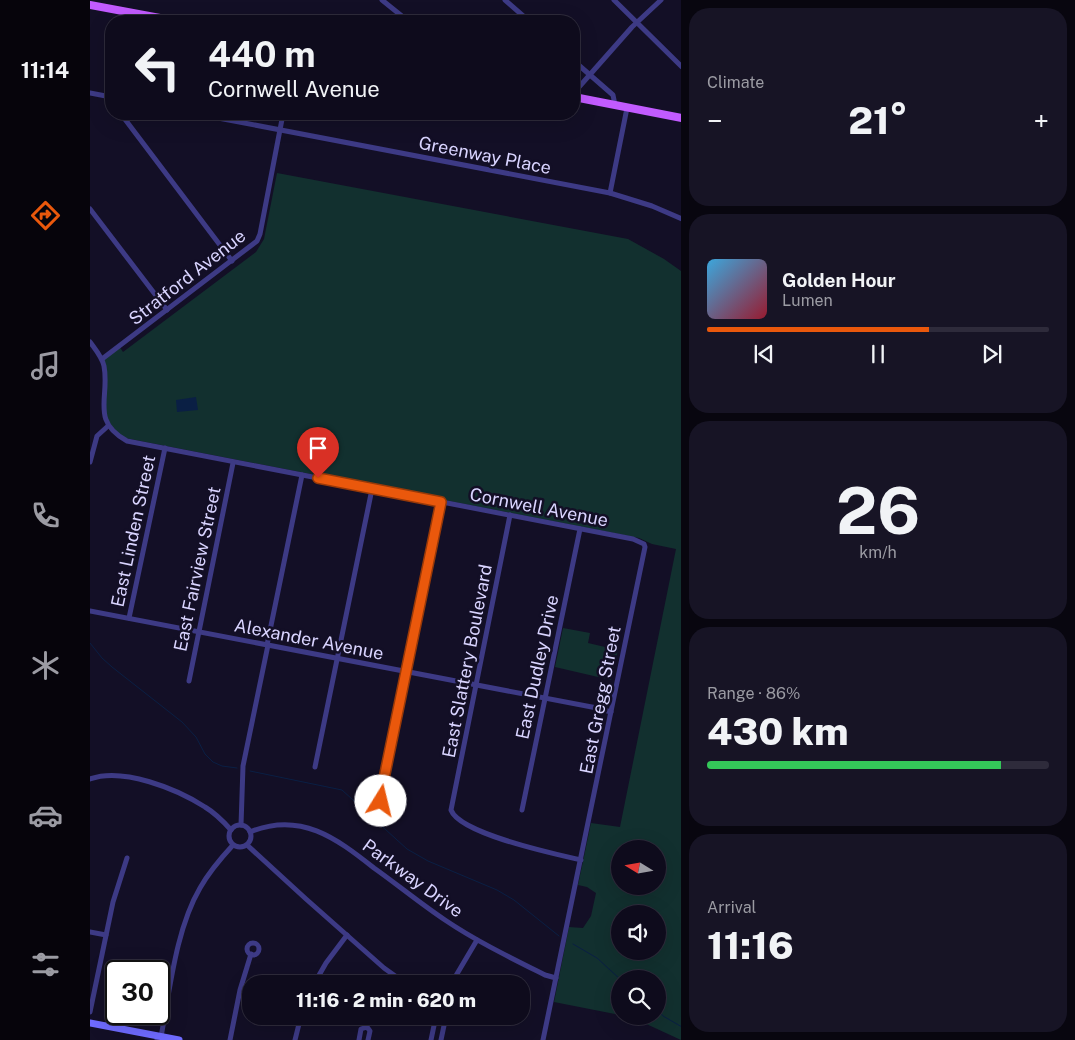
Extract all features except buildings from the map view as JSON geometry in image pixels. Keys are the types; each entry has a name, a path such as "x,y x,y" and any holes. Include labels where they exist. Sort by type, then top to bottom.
{"main road":[{"path":"90,5 144,15"},
{"path":"580,98 681,118"}],"street":[{"path":"382,0 401,15"},
{"path":"505,0 522,15"},
{"path":"614,0 681,67"},
{"path":"580,86 637,23 661,0"},
{"path":"580,66 613,95 615,105"},
{"path":"90,93 105,96"},
{"path":"610,193 627,108"},
{"path":"126,120 232,261"},
{"name":"Greenway Place","path":"228,120 610,193 652,206 681,219"},
{"name":"Stratford Avenue","path":"102,359 232,261 258,239 282,120"},
{"path":"90,209 167,310"},
{"path":"90,342 102,359 105,377 102,404 104,420 108,426 96,436 90,462"},
{"name":"Cornwell Avenue","path":"108,426 127,441 639,540 644,546"},
{"name":"East Linden Street","path":"129,618 165,448"},
{"name":"East Fairview Street","path":"188,681 233,463"},
{"path":"241,825 243,766 302,475"},
{"path":"315,767 372,488"},
{"path":"384,805 381,801 381,793 441,502"},
{"name":"East Slattery Boulevard","path":"510,515 451,808 452,813 490,836 581,860"},
{"name":"East Dudley Drive","path":"522,810 580,529"},
{"name":"East Gregg Street","path":"543,1040 644,546"},
{"name":"Alexander Avenue","path":"90,611 611,712"},
{"path":"90,779 120,776 144,781 171,790 206,807 217,815 231,830"},
{"name":"Parkway Drive","path":"250,832 264,826 283,824 303,826 328,836 356,853 446,921 477,940 545,975 556,978"},
{"path":"241,825 247,828 251,838 247,844 241,847 232,845 229,839 231,830 235,826 241,825"},
{"path":"247,844 393,975"},
{"path":"159,1038 185,922 200,888 212,868 232,845"},
{"path":"90,1012 115,893 127,858"},
{"path":"90,932 106,936"},
{"path":"319,975 347,935"},
{"path":"456,975 477,940"},
{"path":"230,1040 240,990 251,954"},
{"path":"90,1023 159,1038 179,1040"},
{"path":"295,1040 299,1025"},
{"path":"431,1040 434,1025"},
{"path":"441,1040 444,1025"},
{"path":"359,1040 361,1029 367,1027 370,1031 368,1040"}],"green space":[{"path":"277,173 628,239 681,271 681,1040 648,1025 666,1025 666,970 611,970 611,1013 554,1002 569,927 583,928 591,916 596,893 587,887 578,885 591,823 620,827 676,549 652,544 639,538 120,437 102,412 105,382 102,359 119,346 123,352 256,252 264,239"},
{"path":"563,628 590,633 588,643 618,650 611,680 555,667"}],"water":[{"path":"196,397 198,410 177,412 176,400"}],"waterway":[{"path":"90,643 112,667 182,722 196,737 205,754 213,762 222,766 237,768"},
{"path":"250,771 342,790 407,849 428,861 497,890 514,900 559,936"},
{"path":"573,944 597,958 611,971"},
{"path":"666,1018 681,1026"}],"route":[{"path":"318,478 441,502 381,793 381,801"}]}
